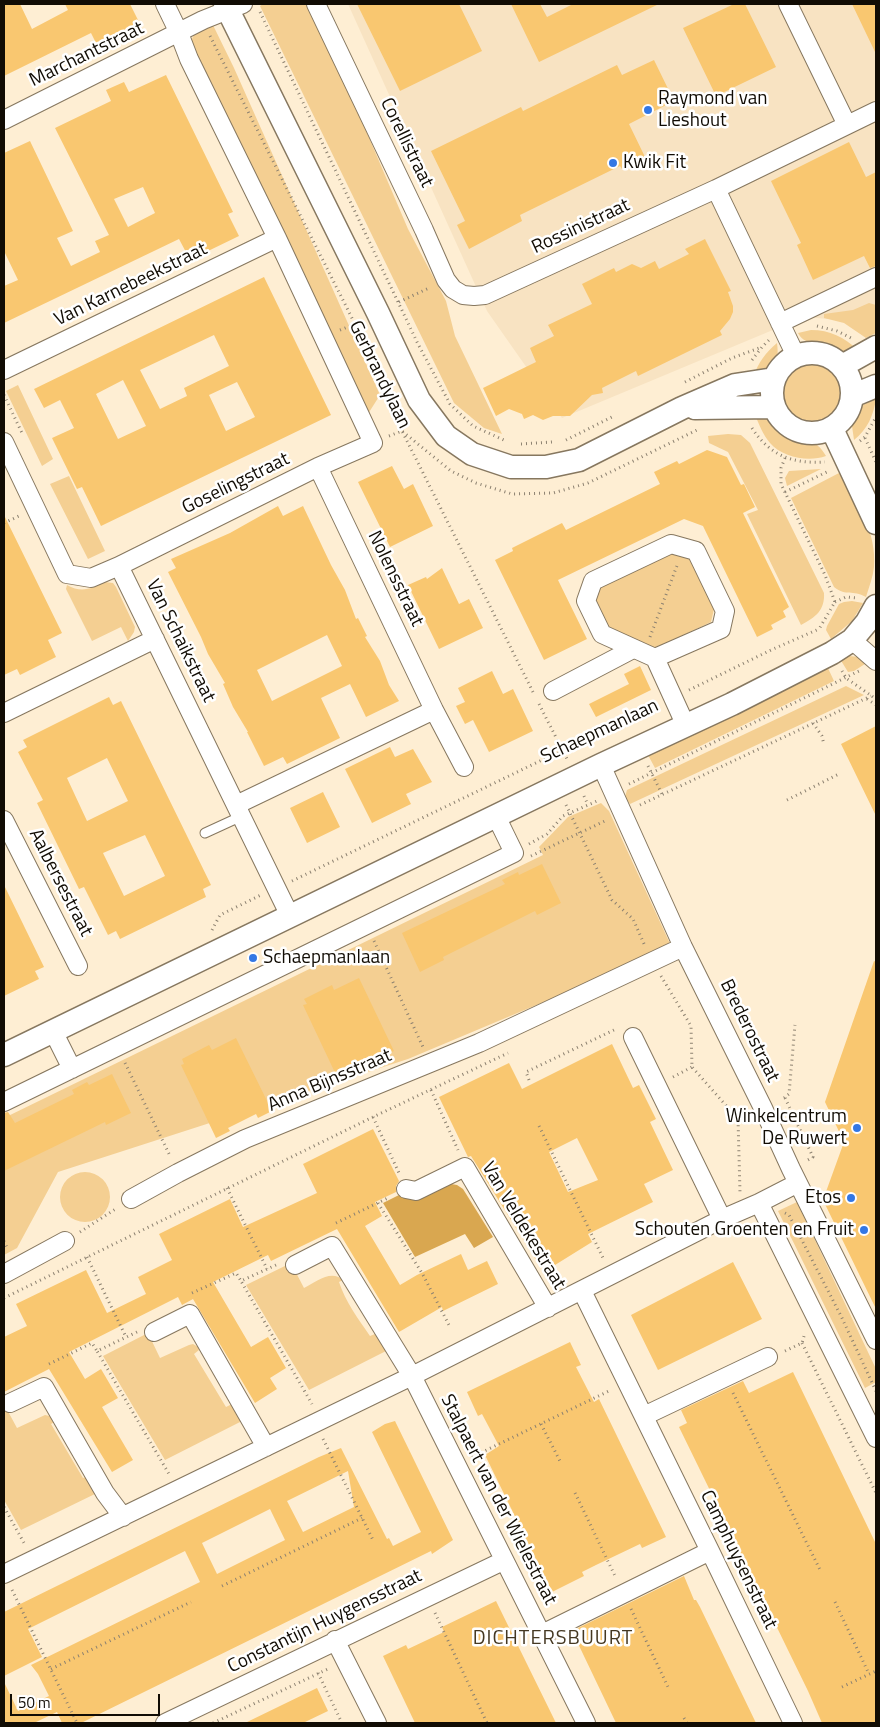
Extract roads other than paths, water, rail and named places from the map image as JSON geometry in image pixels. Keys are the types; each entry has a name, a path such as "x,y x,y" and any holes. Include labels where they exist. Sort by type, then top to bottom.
{"street":[{"name":"Gerbrandylaan","path":"165,4 189,59 277,238 373,443"},
{"name":"Corellistraat","path":"316,4 446,280 453,289 463,294"},
{"path":"788,4 848,125"},
{"name":"Gerbrandylaan","path":"232,6 419,400 446,436 472,454 511,467 546,467 579,460 682,408 735,385 774,379"},
{"name":"Marchantstraat","path":"4,120 232,6"},
{"name":"Rossinistraat","path":"463,294 474,296 485,294 716,189 876,111"},
{"path":"716,189 796,356"},
{"name":"Van Karnebeekstraat","path":"4,370 277,238"},
{"path":"782,327 876,277"},
{"path":"842,366 871,350"},
{"path":"808,353 832,358 842,366 852,386 852,396 846,415 832,429 821,433 798,431 780,417 774,407 772,393 774,379 787,362 796,356 808,353"},
{"path":"852,396 876,386"},
{"name":"Gerbrandylaan","path":"682,408 774,407"},
{"path":"832,429 876,523"},
{"path":"4,442 67,574 91,578 119,566"},
{"name":"Goselingstraat","path":"119,566 318,467 373,443"},
{"name":"Nolensstraat","path":"318,467 434,710 464,767"},
{"path":"553,691 644,654 721,629 726,611 696,551 683,547 671,544 593,581 586,601 602,634 644,654 673,698 686,726"},
{"name":"Van Schaikstraat","path":"119,566 290,916"},
{"name":"Schaepmanlaan","path":"4,1055 816,662 852,640 873,620"},
{"path":"4,713 155,639"},
{"path":"852,640 876,661"},
{"path":"239,811 434,710"},
{"name":"Brederostraat","path":"601,766 683,947 876,1340"},
{"path":"4,1102 514,853 496,816"},
{"name":"Aalbersestraat","path":"4,820 78,966"},
{"name":"Anna Bijnsstraat","path":"131,1199 245,1140 479,1042 683,947"},
{"path":"53,1031 72,1069"},
{"path":"632,1037 722,1219"},
{"name":"Van Veldekestraat","path":"406,1189 416,1191 465,1167 548,1308"},
{"name":"Van Veldekestraat","path":"4,1574 412,1376 722,1219 798,1183"},
{"path":"753,1205 819,1326 870,1409 876,1438"},
{"path":"4,1274 65,1241"},
{"path":"295,1265 332,1246 412,1376"},
{"name":"Camphuysenstraat","path":"582,1291 793,1723"},
{"path":"154,1332 190,1314 266,1447"},
{"path":"644,1416 768,1357"},
{"name":"Stalpaert van der Wielestraat","path":"412,1376 503,1561 586,1723"},
{"path":"10,1403 44,1387 106,1493 123,1517"},
{"path":"542,1634 710,1551"},
{"name":"Constantijn Huygensstraat","path":"165,1723 503,1561"},
{"path":"335,1640 376,1723"}],"lane":[{"path":"205,833 239,811"}],"place":[{"name":"Raymond van Lieshout","path":"648,110"},
{"name":"Kwik Fit","path":"613,163"},
{"name":"Schaepmanlaan","path":"253,958"},
{"name":"Winkelcentrum De Ruwert","path":"857,1128"},
{"name":"Etos","path":"851,1198"},
{"name":"Schouten Groenten en Fruit","path":"864,1230"}],"district":[{"name":"DICHTERSBUURT","path":"553,1639"}]}
